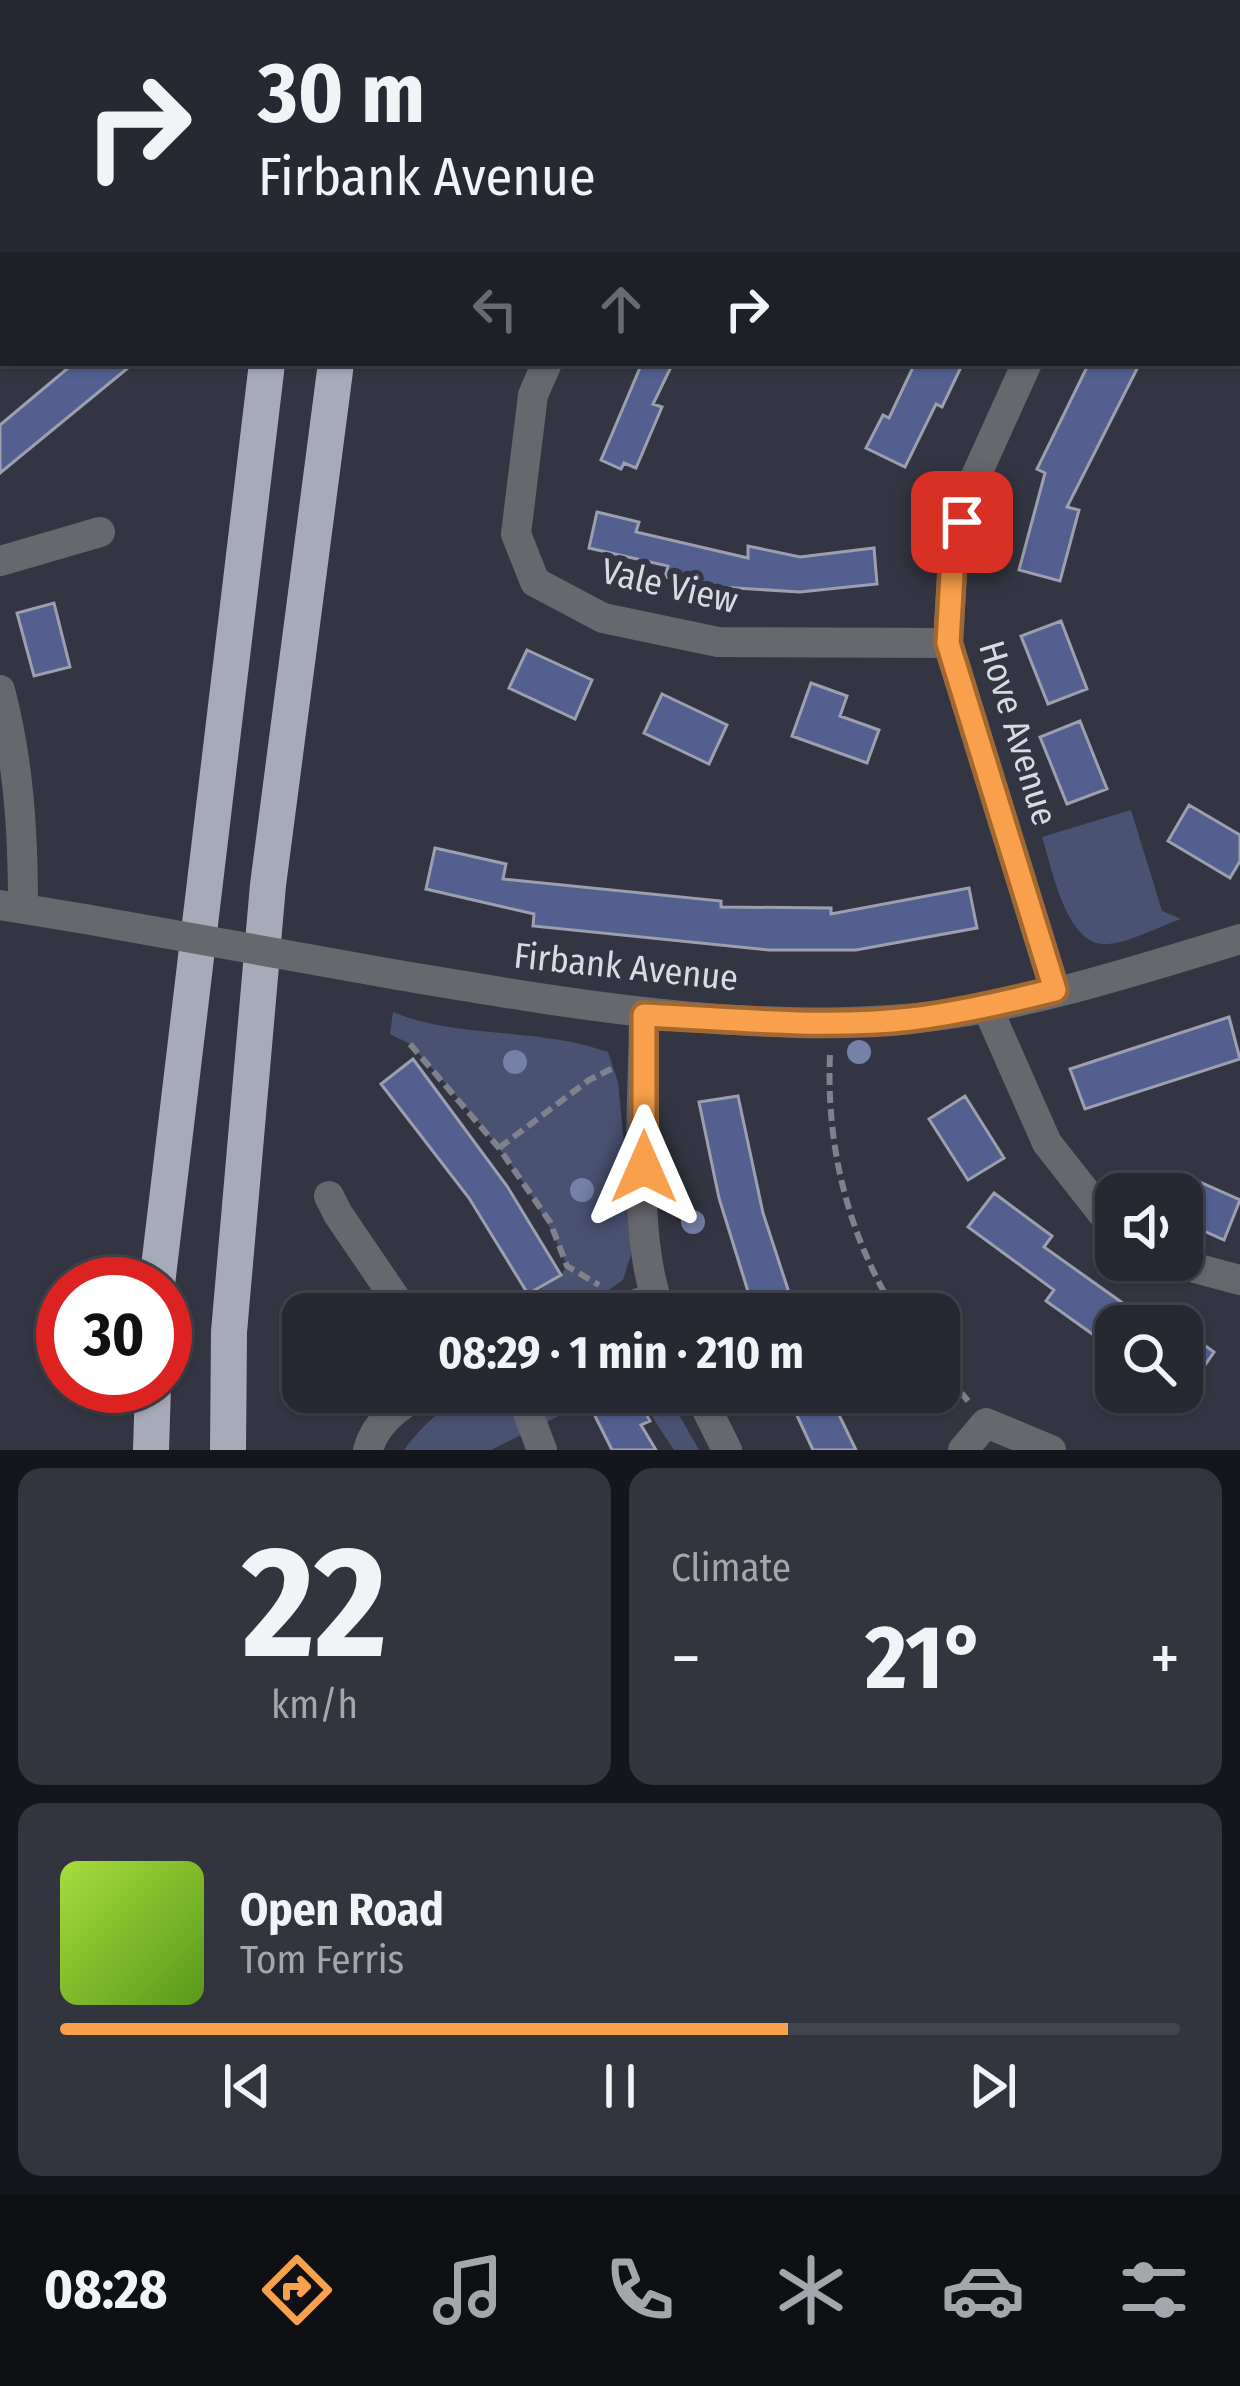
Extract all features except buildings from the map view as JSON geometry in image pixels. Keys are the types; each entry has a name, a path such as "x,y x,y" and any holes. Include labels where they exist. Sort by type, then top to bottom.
{"highway":[{"path":"160,1257 267,366"},
{"path":"228,1450 229,1332 268,885 336,366"},
{"path":"151,1450 152,1413"}],"street":[{"name":"Vale View","path":"546,366 533,394 516,534 535,582 603,618 718,642 948,643"},
{"name":"Hove Avenue","path":"1026,366 970,487 953,557 948,643 1055,990"},
{"path":"0,561 100,532"},
{"path":"0,690 14,744 21,803 12,906"},
{"name":"Firbank Avenue","path":"12,906 644,1015 832,1023 908,1019 987,1007 1240,939"},
{"path":"987,1007 1047,1143 1095,1204"},
{"path":"640,1293 644,1015"},
{"path":"329,1196 392,1293"},
{"path":"1203,1270 1240,1280"},
{"path":"368,1450 372,1434 391,1413"},
{"path":"528,1413 542,1450"},
{"path":"709,1413 728,1450"},
{"path":"963,1450 986,1423 1051,1450"}],"path":[{"path":"832,1023 828,1110 849,1217 887,1293"},
{"path":"410,1044 499,1148 550,1222 567,1266 613,1293"},
{"path":"499,1148 589,1080 644,1052"},
{"path":"960,1391 986,1423"}],"shaded area":[{"path":"1131,810 1162,911 1181,919 1126,940 1094,942 1071,920 1042,837"},
{"path":"393,1012 444,1026 554,1039 608,1052 618,1082 634,1245 623,1280 604,1293 536,1293 567,1266 537,1205 456,1095 410,1044 390,1034"},
{"path":"564,1413 491,1450 404,1450 435,1416"},
{"path":"650,1413 678,1413 699,1450 674,1450"}],"route":[{"path":"644,1167 644,1015 832,1023 908,1019 1055,990 948,643 953,557 962,522"}]}
